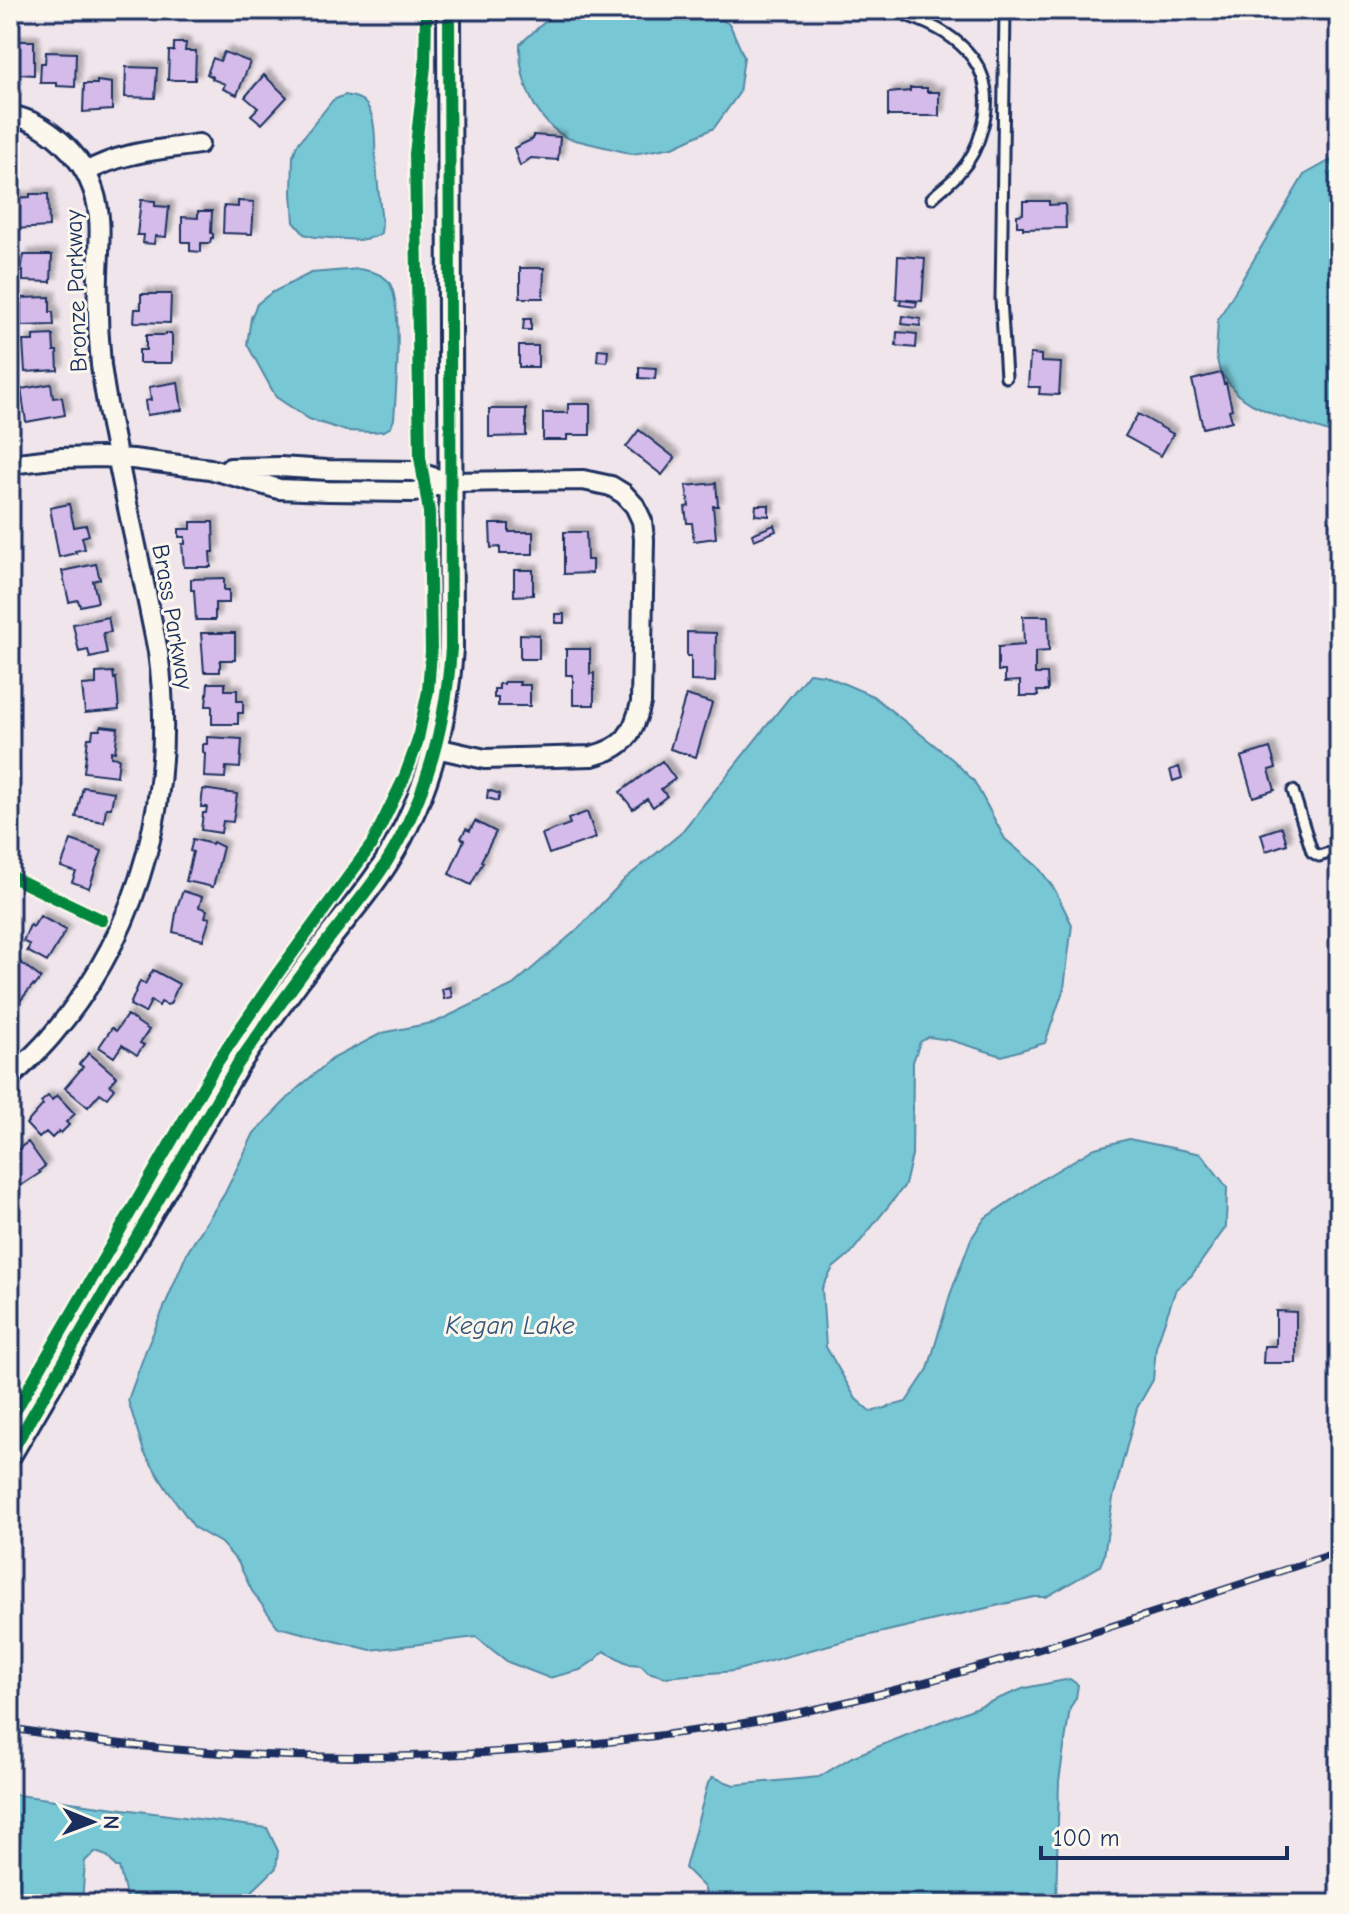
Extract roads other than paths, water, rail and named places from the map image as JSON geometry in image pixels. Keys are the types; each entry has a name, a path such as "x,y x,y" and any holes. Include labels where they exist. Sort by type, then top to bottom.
{"street":[{"path":"10,1454 237,1065 276,1008 386,863 406,826 436,748 448,687 451,648 449,10"},
{"name":"Bronze Parkway","path":"10,115 50,134 65,146 86,172 96,198 100,222 99,341 118,459"},
{"path":"86,172 120,157 199,144"},
{"path":"10,464 102,457 210,469 280,467 413,471 449,482 583,480 611,486 624,494 635,506 642,521 644,539 641,703 626,740 607,752 592,756 485,759 436,748"},
{"name":"Brass Parkway","path":"10,1078 53,1035 111,945 138,885 155,822 164,722 162,680 118,459"}],"lane":[{"path":"909,10 908,16 932,24 954,38 974,59 982,73 986,92 987,114 979,141 959,173 932,198"},
{"path":"1005,10 1001,299 1006,377"},
{"path":"1293,791 1312,852 1319,856 1339,846"}],"water":[{"path":"558,10 708,10 730,25 744,57 739,93 714,128 673,147 633,154 567,138 537,110 526,85 520,58 520,44"},
{"path":"345,95 363,101 368,107 374,130 381,233 359,240 304,234 294,222 293,156 297,145 333,100"},
{"path":"1331,160 1339,162 1339,431 1332,433 1275,415 1238,395 1220,372 1216,355 1218,320 1304,175"},
{"path":"359,269 378,274 388,281 396,307 398,347 394,419 391,427 384,431 346,431 309,419 276,397 247,344 251,318 257,304 271,293 311,273"},
{"name":"Kegan Lake","path":"809,673 824,675 873,696 953,760 974,781 1005,839 1038,867 1055,890 1072,925 1064,988 1045,1043 1002,1056 950,1040 929,1037 920,1042 913,1062 912,1155 905,1185 851,1253 833,1268 822,1288 826,1347 856,1399 871,1412 906,1402 928,1369 971,1239 985,1218 1095,1148 1129,1139 1201,1154 1227,1187 1226,1227 1191,1276 1176,1289 1156,1347 1153,1380 1137,1408 1113,1498 1100,1566 1046,1597 1034,1597 840,1642 734,1671 665,1677 604,1651 580,1670 549,1678 508,1662 476,1637 371,1650 278,1627 252,1591 238,1562 221,1543 195,1528 166,1488 144,1452 128,1400 187,1253 225,1193 254,1133 298,1088 332,1059 382,1033 436,1022 513,985 579,928 625,879 680,834"},
{"path":"1070,1679 1078,1685 1070,1708 1059,1781 1056,1904 709,1904 704,1887 685,1868 708,1783 713,1777 734,1785 819,1777 852,1757 1025,1688"},
{"path":"10,1794 267,1828 278,1851 276,1868 239,1904 128,1904 119,1867 107,1856 95,1852 85,1861 82,1904 10,1904"}],"railway":[{"path":"10,1728 171,1749 332,1757 494,1752 673,1734 797,1713 934,1680 1070,1640 1339,1552"}]}
